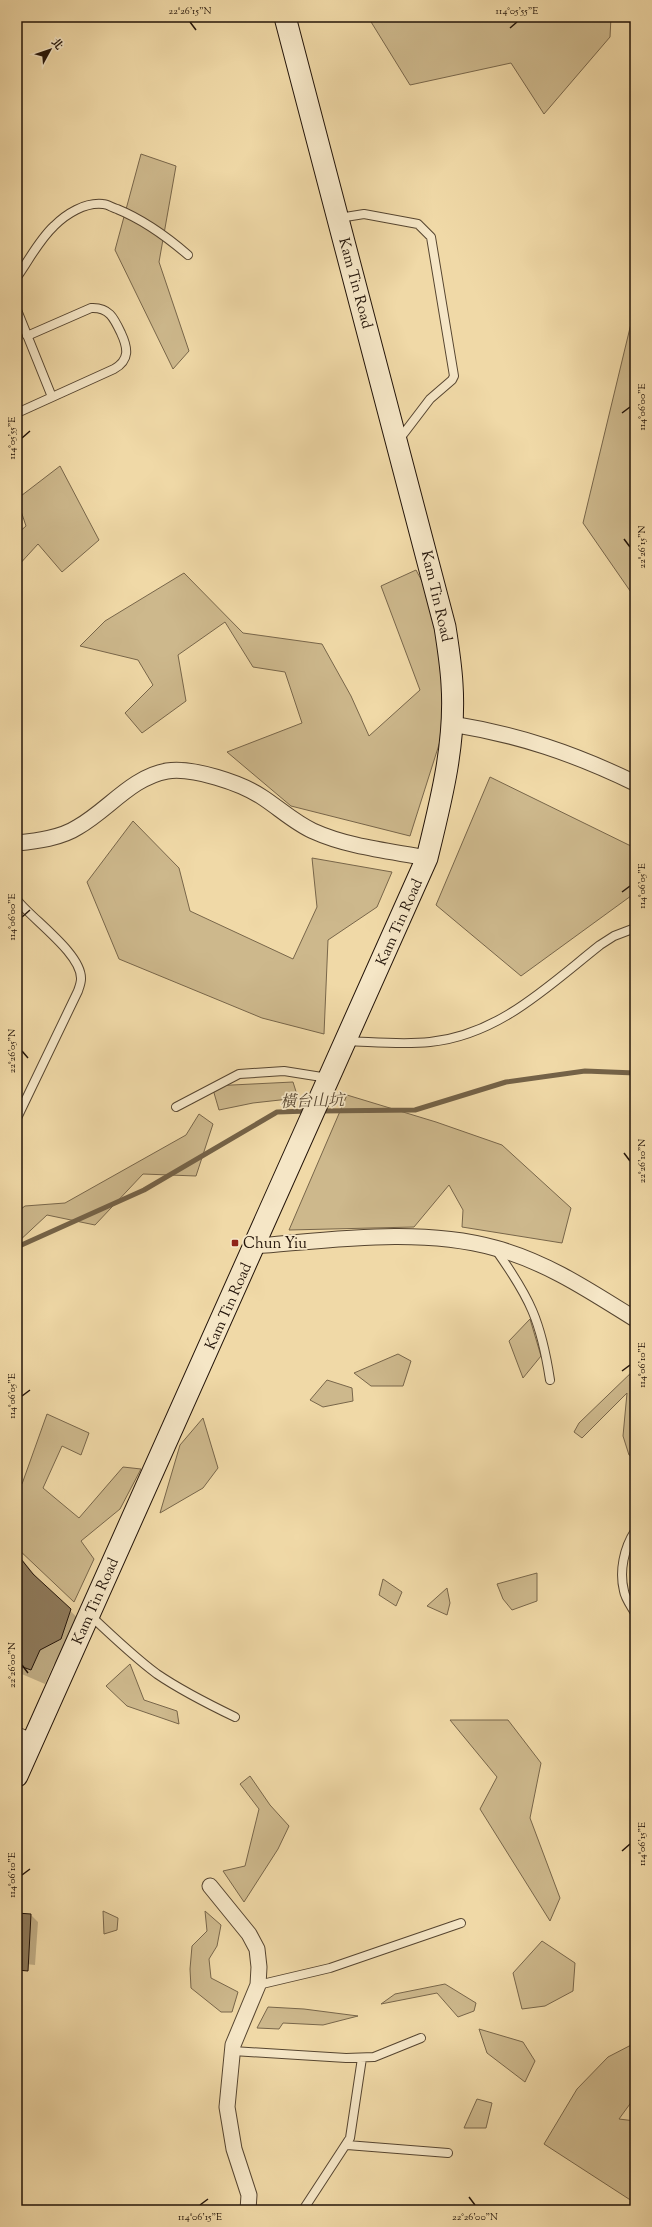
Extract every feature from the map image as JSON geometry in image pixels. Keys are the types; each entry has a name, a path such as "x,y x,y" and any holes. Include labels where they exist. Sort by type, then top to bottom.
{"main road":[{"name":"Kam Tin Road","path":"17,1776 24,1738 89,1614 255,1246 427,858 442,796 452,724 452,685 445,627 398,442 285,17"}],"street":[{"path":"452,724 525,739 555,748 635,783"},
{"path":"17,843 60,835 76,828 139,782 153,774 184,770 212,777 261,796 311,830 328,837 427,858"},
{"path":"255,1246 367,1238 418,1238 465,1242 494,1248 527,1259 576,1281 635,1319"},
{"path":"210,1886 240,1922 257,1949 259,1967 258,1985 240,2024 232,2051 228,2107 234,2149 249,2194 248,2210"}],"lane":[{"path":"17,277 43,239 54,226 69,213 83,206 103,204 134,216 165,235 188,255"},
{"path":"338,218 364,214 418,224 431,236 454,376 452,380 430,399 398,442"},
{"path":"17,413 118,367 127,355 127,347 114,318 108,311 98,308 90,308 27,336"},
{"path":"17,310 52,397"},
{"path":"17,900 62,943 73,956 80,968 81,979 78,991 17,1118"},
{"path":"17,906 26,910"},
{"path":"346,1041 396,1044 430,1042 458,1037 483,1029 510,1016 600,945 614,936 635,928"},
{"path":"176,1107 239,1074 284,1071 329,1078"},
{"path":"494,1248 520,1284 534,1312 544,1341 550,1380"},
{"path":"635,1531 624,1556 623,1570 624,1591 635,1613"},
{"path":"89,1614 126,1649 158,1674 198,1699 235,1717"},
{"path":"258,1985 330,1968 461,1923"},
{"path":"232,2051 362,2058 374,2057 390,2052 421,2038"},
{"path":"303,2210 347,2145 353,2127 362,2058"},
{"path":"347,2145 448,2153"}],"shaded area":[{"path":"368,17 611,17 610,37 544,114 511,63 410,85"},
{"path":"141,154 176,166 159,262 189,351 173,369 115,250"},
{"path":"635,307 635,598 583,523"},
{"path":"60,466 99,540 62,572 38,544 17,567 17,534 26,526 17,499"},
{"path":"416,570 450,634 443,732 410,836 291,806 227,752 302,723 285,672 253,667 225,622 178,655 186,701 142,733 125,713 153,685 138,660 80,646 105,621 184,573 243,633 322,644 351,696 369,736 420,690 381,586"},
{"path":"490,777 635,848 635,893 521,976 436,905"},
{"path":"133,821 179,868 190,911 293,959 317,907 312,858 392,872 377,907 328,940 324,1034 262,1018 119,959 87,882"},
{"path":"293,1082 298,1098 253,1103 219,1110 212,1086"},
{"path":"347,1095 436,1122 502,1145 571,1208 562,1243 462,1227 463,1210 449,1185 414,1227 289,1230"},
{"path":"199,1114 213,1124 196,1176 143,1174 95,1225 47,1215 17,1243 17,1212 25,1206 65,1203 186,1135"},
{"path":"530,1319 541,1356 523,1378 509,1341"},
{"path":"398,1354 411,1361 403,1386 371,1386 354,1373"},
{"path":"635,1369 635,1458 629,1455 623,1436 627,1393 582,1438 574,1432 579,1423"},
{"path":"327,1380 352,1388 353,1401 323,1407 310,1400"},
{"path":"47,1414 89,1433 81,1455 62,1446 43,1488 79,1518 123,1467 141,1469 120,1509 81,1541 94,1559 74,1602 17,1548 17,1483 22,1484"},
{"path":"203,1418 218,1468 203,1488 160,1513 180,1445"},
{"path":"537,1573 537,1601 512,1610 503,1599 497,1584"},
{"path":"383,1579 402,1592 396,1606 379,1595"},
{"path":"447,1588 450,1603 447,1615 427,1606"},
{"path":"130,1664 144,1700 177,1711 179,1724 127,1706 106,1686"},
{"path":"450,1720 508,1720 541,1763 530,1818 560,1898 550,1921 480,1809 497,1777"},
{"path":"250,1776 270,1805 289,1826 278,1849 244,1902 223,1871 245,1866 259,1809 240,1784"},
{"path":"103,1911 118,1918 117,1930 104,1934"},
{"path":"205,1911 221,1925 217,1946 209,1959 211,1978 238,1992 232,2012 221,2012 191,1988 190,1969 192,1946 207,1931"},
{"path":"542,1941 575,1963 573,1991 545,2006 522,2009 513,1973"},
{"path":"445,1984 476,2003 474,2011 458,2017 437,1993 381,2004 395,1994"},
{"path":"268,2007 304,2009 358,2016 323,2025 283,2023 279,2029 257,2028"},
{"path":"479,2029 523,2042 535,2061 525,2082 487,2053"},
{"path":"635,2043 635,2097 619,2119 635,2121 635,2203 544,2144 577,2089 608,2057"},
{"path":"477,2099 492,2103 486,2128 464,2128"}],"building":[{"path":"17,1554 33,1574 71,1609 61,1639 40,1650 31,1670 17,1665"},
{"path":"17,1913 31,1914 28,1971 17,1970"}],"waterway":[{"name":"橫台山坑","path":"319,1111 415,1110 506,1082 585,1071 635,1073"},
{"name":"橫台山坑","path":"17,1247 144,1190 277,1112 309,1111"}],"place":[{"name":"Chun Yiu","path":"235,1243"}]}
